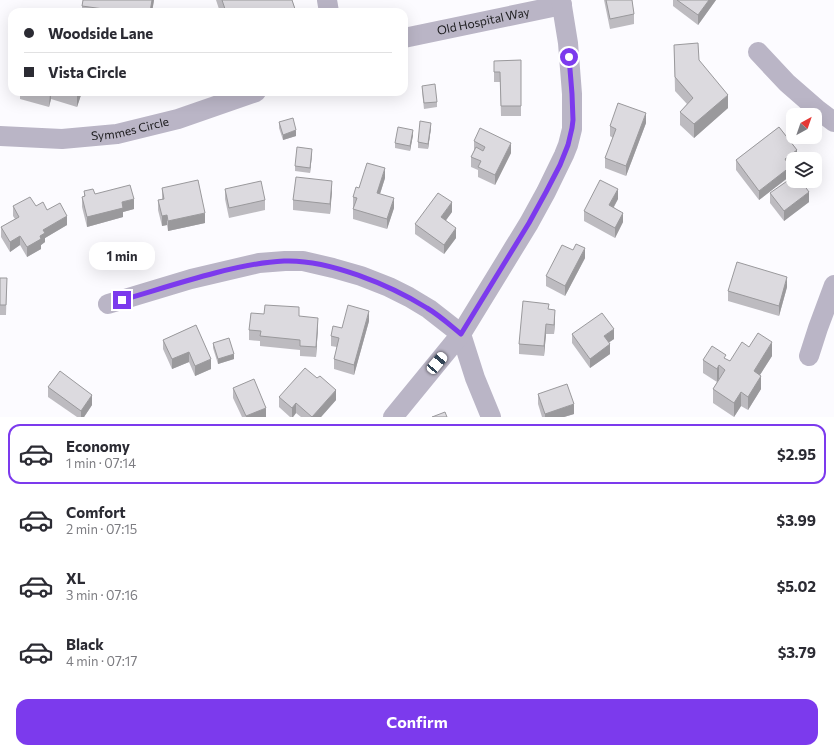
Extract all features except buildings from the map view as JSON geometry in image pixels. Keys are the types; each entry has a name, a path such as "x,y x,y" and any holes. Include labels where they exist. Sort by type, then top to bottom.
{"street":[{"name":"Old Hospital Way","path":"408,37 561,2"},
{"path":"393,417 461,334 529,223 560,165 571,137 572,128 572,94 568,43 561,2"},
{"path":"758,52 787,83 834,122"},
{"name":"Symmes Circle","path":"0,136 62,139 117,134 178,119 244,96"},
{"path":"108,304 191,279 259,263 303,261 361,276 409,297 429,309 461,334 491,417"},
{"path":"809,356 834,285"}],"route":[{"path":"122,300 191,279 259,263 303,261 361,276 388,287 429,309 461,334 529,223 560,165 568,145 571,137 573,120 569,57"}]}
